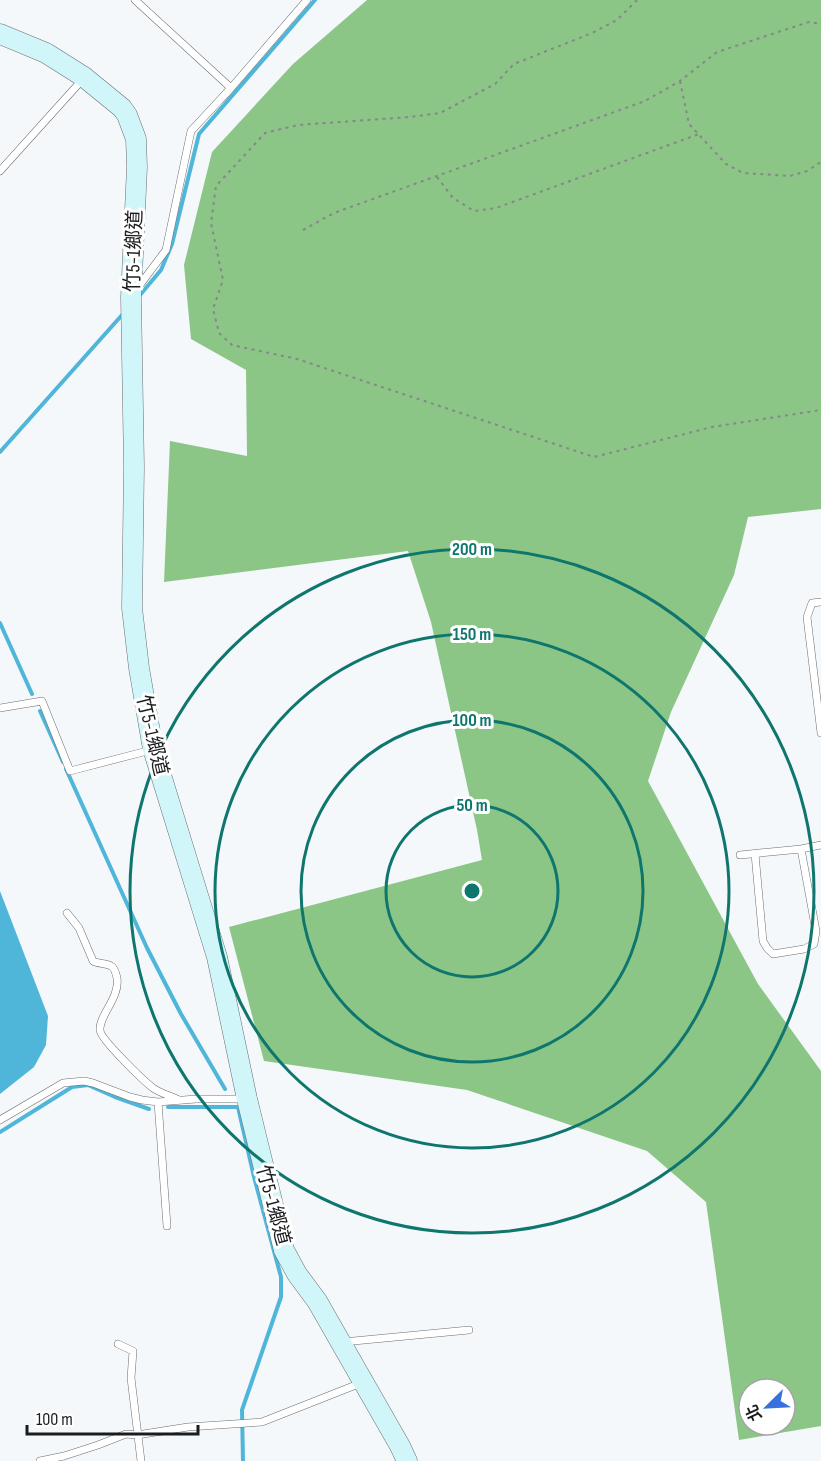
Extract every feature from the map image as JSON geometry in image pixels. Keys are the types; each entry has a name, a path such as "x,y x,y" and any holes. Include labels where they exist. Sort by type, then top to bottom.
{"street":[{"name":"竹5-1鄉道","path":"0,34 46,53 84,77 122,108 136,139 137,167 131,297 134,467 132,608 139,668 153,749 217,957 247,1099 284,1250 297,1274 317,1301 407,1461"}],"lane":[{"path":"135,0 231,88"},
{"path":"131,297 166,250 192,131 306,0"},
{"path":"0,171 84,77"},
{"path":"821,602 812,603 807,617 821,733"},
{"path":"0,708 42,701 70,771 153,749"},
{"path":"740,855 821,845"},
{"path":"754,854 763,941 773,954 804,949 814,944 816,931 801,849"},
{"path":"67,913 79,928 93,961 110,965 116,974 118,982 116,992 100,1026 100,1034 107,1044 155,1090 179,1100"},
{"path":"0,1120 63,1083 93,1083 130,1097 158,1102 247,1099"},
{"path":"158,1102 167,1226"},
{"path":"340,1342 469,1330"},
{"path":"118,1344 133,1352 131,1378 141,1461"},
{"path":"40,1461 64,1456 126,1434 262,1422 363,1383"}],"path":[{"path":"637,0 617,20 592,33 514,64 495,84 440,113 298,125 265,133 216,186 211,223 223,280 213,309 219,333 232,345 297,359 594,457 712,427 821,410"},
{"path":"303,230 334,213 645,102 680,81 717,52 809,22 821,24"},
{"path":"680,81 689,124 726,164 743,173 790,176 807,171 821,162"},
{"path":"437,177 453,198 474,211 496,208 699,134"}],"green space":[{"path":"367,0 821,0 821,509 748,517 734,575 671,712 648,781 758,984 821,1071 821,1426 797,1430 797,1377 737,1377 737,1426 706,1202 647,1151 467,1090 264,1061 229,927 482,860 431,622 408,551 164,582 170,441 247,456 246,370 191,339 184,265 212,152 293,64"},
{"path":"739,1437 757,1437 739,1440"}],"water":[{"path":"0,891 48,1016 46,1045 34,1067 0,1094"}],"waterway":[{"path":"140,295 161,270 172,244 199,134 315,0"},
{"path":"0,452 122,315"},
{"path":"0,623 32,694"},
{"path":"40,711 63,762"},
{"path":"66,769 147,948 181,1014 225,1089"},
{"path":"0,1132 72,1087 88,1085 149,1109"},
{"path":"168,1107 238,1107"},
{"path":"238,1107 281,1277 281,1297 242,1410 243,1461"}]}
